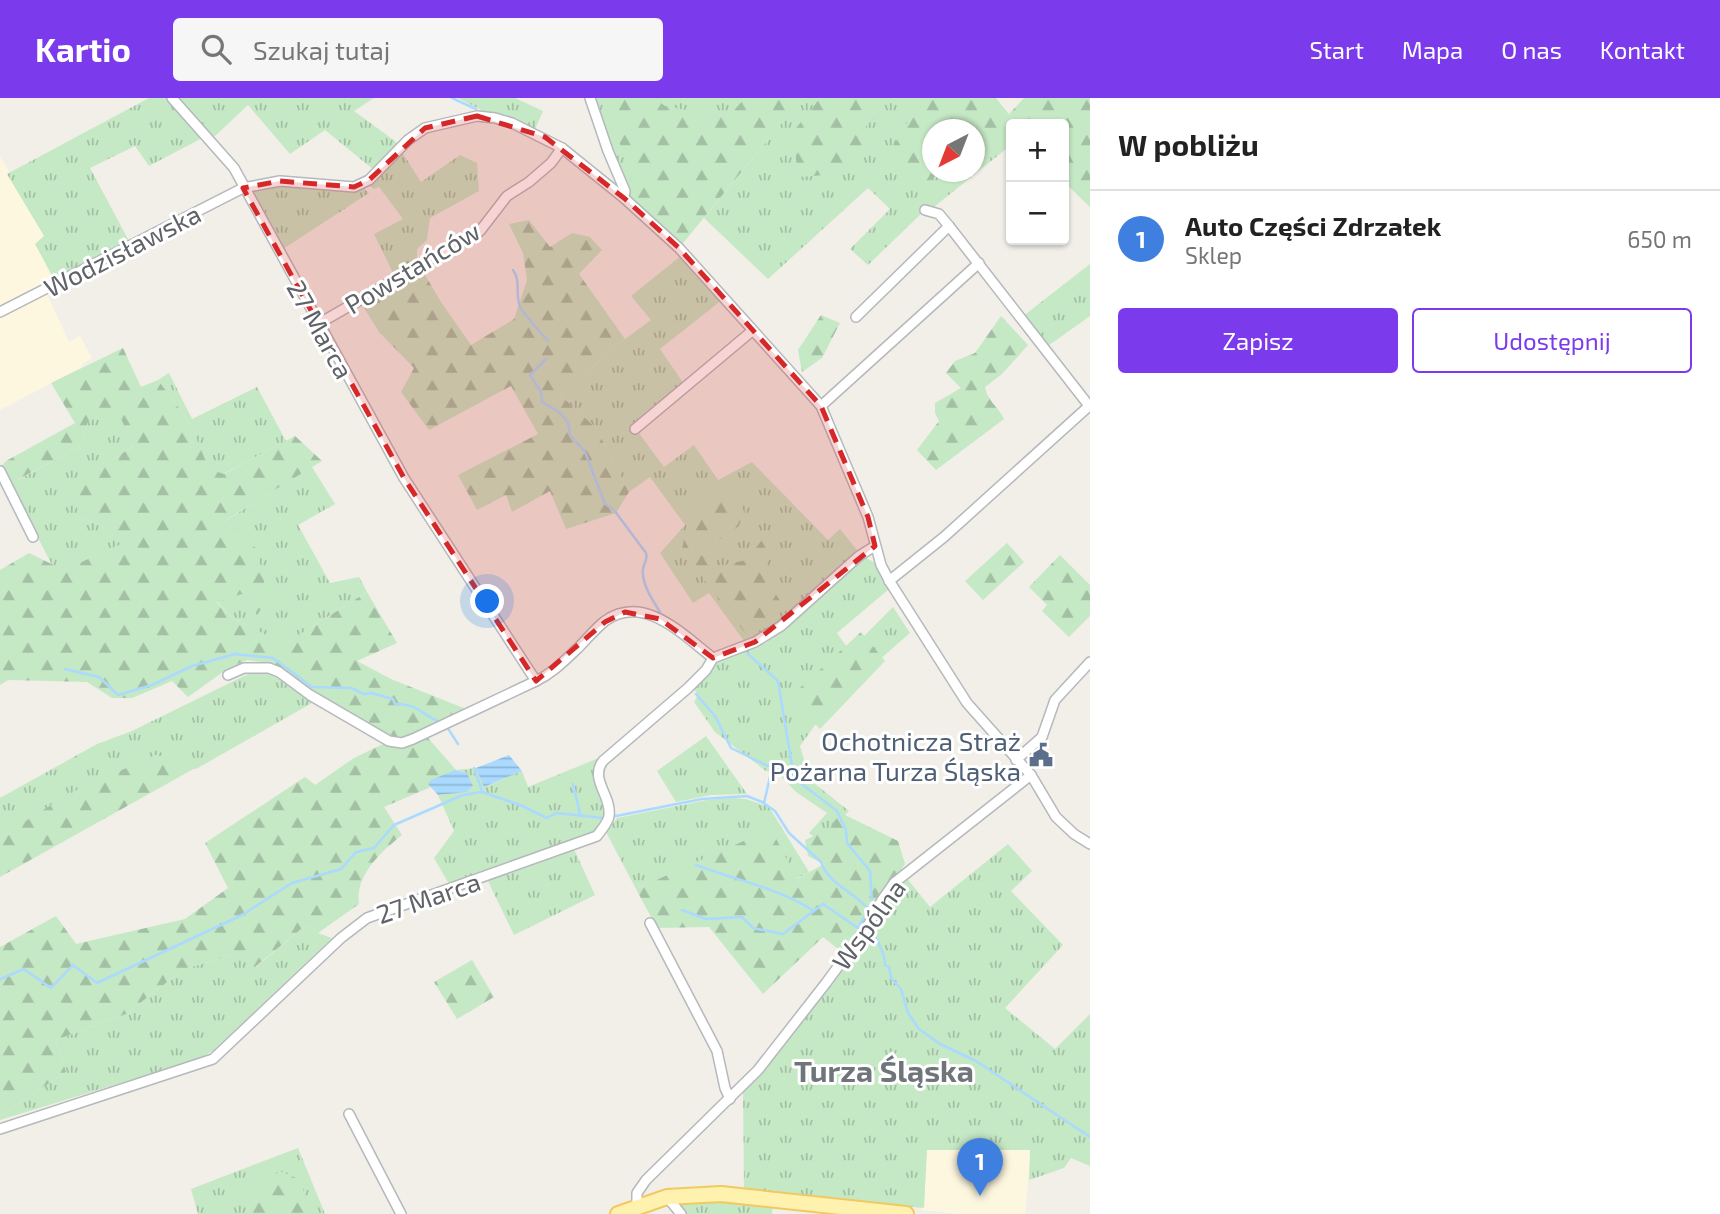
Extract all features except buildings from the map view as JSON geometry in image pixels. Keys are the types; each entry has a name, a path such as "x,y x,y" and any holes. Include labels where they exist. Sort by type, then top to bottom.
{"main road":[{"path":"618,1214 667,1198 722,1194 906,1214"}],"street":[{"path":"172,98 234,168 243,188 280,181 354,187 369,180 408,140 425,128 477,116 512,123 562,148 624,198 679,248 821,406 869,516 875,546 890,581 967,703 1031,775 1056,817 1074,834 1090,844"},
{"path":"590,98 625,191 624,198"},
{"name":"Powstańców","path":"318,324 480,231 507,197 551,163 562,148"},
{"name":"Wodzisławska","path":"0,313 243,188"},
{"name":"27 Marca","path":"243,188 404,478 536,681"},
{"path":"890,581 944,537 1090,406 939,214 925,210"},
{"path":"856,317 949,226"},
{"path":"821,406 979,263"},
{"path":"635,429 752,331"},
{"path":"0,471 33,537"},
{"name":"27 Marca","path":"0,1129 213,1059 341,937 367,918 597,836 610,814 597,775 598,767 688,688 706,670 713,658 755,642 781,626 859,556 875,546"},
{"path":"228,675 244,668 257,667 279,671 310,695 389,741 402,743 536,681 560,665 604,622 625,611 639,610 660,619 713,658"},
{"path":"1016,760 1042,737 1055,700 1090,662"},
{"name":"Wspólna","path":"637,1206 637,1193 646,1180 758,1070 826,984 867,927 894,883 1031,775"},
{"path":"650,922 717,1051 730,1099"},
{"path":"349,1114 401,1214"},
{"path":"667,1198 681,1214"}],"highlighted area":[{"path":"477,116 545,137 624,198 679,248 821,406 868,517 875,546 755,642 713,658 660,619 625,612 605,622 536,681 404,478 243,188 280,181 354,187 369,180 425,128"}],"shaded area":[{"path":"0,156 46,236 37,244 53,281 44,286 47,294 69,342 80,336 92,358 81,365 82,367 0,410"},
{"path":"927,1150 1031,1150 1025,1214 960,1214 921,1210"}],"green space":[{"path":"149,98 167,98 204,137 149,166 135,146 90,168 129,241 54,279 35,244 44,236 7,174"},
{"path":"177,98 374,98 354,111 398,145 374,170 325,130 290,154 248,105 214,137"},
{"path":"458,98 515,98 543,111 535,129 497,113 485,112"},
{"path":"590,98 745,98 645,217 624,198"},
{"path":"605,98 654,98 665,106 727,118 745,98 794,98 799,102 679,248 645,217 649,211 635,195 618,137 609,122"},
{"path":"794,98 996,98 1013,119 1006,119 1006,149 985,166 985,119 922,119 922,182 965,182 929,211 925,210 868,265 850,249 890,209 868,188 768,279 704,218 798,103"},
{"path":"820,98 886,98 879,114 866,126 859,153 853,161 836,172 798,177 793,132"},
{"path":"901,98 986,98 1012,119 1006,119 1006,131 985,141 985,119 922,119 922,182 929,182 911,186 885,161 908,121 911,110"},
{"path":"1024,98 1090,98 1090,207 1069,187 1069,119 1013,119 1009,114"},
{"path":"402,152 421,182 460,155 477,163 479,191 430,218 427,240 417,249 417,261 393,273 374,234 403,219 379,187 374,189 369,185"},
{"path":"262,184 365,189 369,193 283,249 246,189"},
{"path":"529,220 550,247 572,233 590,237 602,250 579,274 625,339 560,395 596,428 629,492 616,513 566,529 550,491 512,512 506,495 477,510 458,475 538,434 511,386 429,430 401,392 414,368 379,332 361,303 421,268 471,345 514,319 527,280 523,253 509,224"},
{"path":"682,255 722,300 660,349 684,384 633,425 664,467 694,445 718,480 752,462 828,540 840,529 857,550 773,627 744,641 709,593 693,603 660,553 685,525 650,477 629,492 596,428 560,395 651,320 631,296"},
{"path":"1090,264 1090,316 1045,348 1022,317"},
{"path":"821,315 840,323 822,358 802,372 798,350"},
{"path":"1001,316 1028,345 1002,374 985,387 1004,419 936,470 917,450 939,421 935,413 935,403 961,388 946,373 955,361 975,353"},
{"path":"123,348 141,387 158,380 190,423 209,469 224,474 295,436 322,461 224,521 257,549 268,599 257,615 242,594 216,602 233,618 273,639 280,647 367,592 397,643 357,661 391,679 466,709 408,736 394,737 317,695 268,663 247,660 227,669 188,697 172,681 132,698 112,698 87,682 8,680 0,685 0,570 29,553 64,570 121,544 103,527 79,516 73,494 86,467 112,460 133,446 116,407 88,422 79,447 17,480 6,461 75,423 51,383"},
{"path":"169,373 192,419 257,387 286,441 223,474 208,469 190,423 158,380"},
{"path":"116,406 134,445 112,460 87,467 79,516 103,527 122,544 64,570 52,565 1,466 6,461 18,480 79,447 88,422"},
{"path":"312,467 335,504 298,525 330,583 359,577 367,592 280,647 273,639 233,618 216,601 242,594 257,615 223,522"},
{"path":"724,482 744,511 739,526 699,554 720,566 746,560 770,530 765,578 783,605 772,623 745,633 682,550 689,511"},
{"path":"1007,543 1024,562 983,600 965,581"},
{"path":"1060,555 1090,585 1090,616 1069,637 1042,611 1047,605 1029,587"},
{"path":"865,557 875,563 889,589 837,633 849,650 818,721 800,746 810,780 849,811 819,841 809,833 827,813 796,792 777,772 766,771 715,732 694,702 698,695 694,689 714,664 727,655 766,643"},
{"path":"893,607 910,633 878,661 860,640"},
{"path":"861,632 885,661 820,729 790,697"},
{"path":"252,672 271,674 312,703 196,769 156,755 0,837 0,798 97,744 132,731"},
{"path":"706,736 747,794 711,795 676,802 657,771"},
{"path":"428,738 457,771 428,784 431,787 384,807 402,835 378,857 365,874 359,893 359,904 318,933 306,925 255,967 233,955 184,969 126,1014 56,1040 66,1072 0,1116 0,947 56,916 76,944 185,919 228,888 205,843 305,777 315,785 354,758 385,743 406,747"},
{"path":"156,755 197,767 0,877 0,837 72,792"},
{"path":"601,757 595,772 595,783 604,805 606,820 593,835 449,884 434,858 454,831 438,795 467,792 473,786 467,773 455,770 476,768 485,787 522,771 528,787"},
{"path":"746,799 769,807 809,872 796,879 770,830 636,889 606,832 617,818 707,800"},
{"path":"841,813 898,841 905,864 842,952 823,937 763,994 709,927 657,928 636,889 771,829 797,879 824,864 808,856 805,840 827,830"},
{"path":"1008,844 1032,871 1011,891 1063,945 1005,1008 1055,1049 1090,1014 1090,1166 1071,1158 1064,1168 1029,1180 1030,1150 927,1150 924,1208 744,1190 743,1086 762,1074 826,990 888,896 905,876 930,907"},
{"path":"573,847 595,895 514,935 487,879"},
{"path":"306,925 332,938 214,1050 199,1059 0,1120 0,1116 66,1072 56,1040 126,1014 184,969 233,955 256,967"},
{"path":"472,960 494,997 457,1019 434,982"},
{"path":"298,1148 325,1214 198,1214 191,1189"},
{"path":"280,1171 301,1180 309,1214 244,1214 255,1190"},
{"path":"674,1200 773,1205 772,1214 686,1214"}],"water":[{"path":"509,755 522,771 484,787 476,768"},
{"path":"455,770 467,773 473,786 467,792 438,795 428,784 431,780"}],"waterway":[{"path":"452,98 476,109"},
{"path":"513,270 517,278 520,307 548,341"},
{"path":"546,359 530,375 541,392 542,402 559,412 568,422 570,435 585,452 605,504 614,510 646,553 644,580 660,612"},
{"path":"65,669 99,677 118,695 152,685 192,666 235,654 273,658 312,687 351,688 364,694 371,693 393,699 395,704 414,707 440,722"},
{"path":"682,910 706,919 742,917 753,928 783,934 823,904 858,928 872,903 870,871 847,843 846,830 837,811 794,778 778,681 748,654"},
{"path":"696,694 715,716 731,748 772,768 764,803"},
{"path":"447,727 458,744"},
{"path":"474,768 482,791"},
{"path":"573,784 580,814"},
{"path":"0,979 24,969 51,988 73,965 97,983 242,915 292,883 341,869 356,852 374,848 394,825 463,795 482,792 547,818 556,813 604,818"},
{"path":"616,816 702,799 747,796 775,811 789,833 821,862 836,882 869,910"},
{"path":"696,865 771,890 814,911"},
{"path":"869,929 880,946 891,978 901,989 908,1013 919,1029 940,1044 976,1061 1090,1137"}],"place":[{"name":"Ochotnicza Straż Pożarna Turza Śląska","path":"1041,755"},
{"name":"Auto Części Zdrzałek","path":"980,1196"}],"district":[{"name":"Turza Śląska","path":"884,1070"}]}
